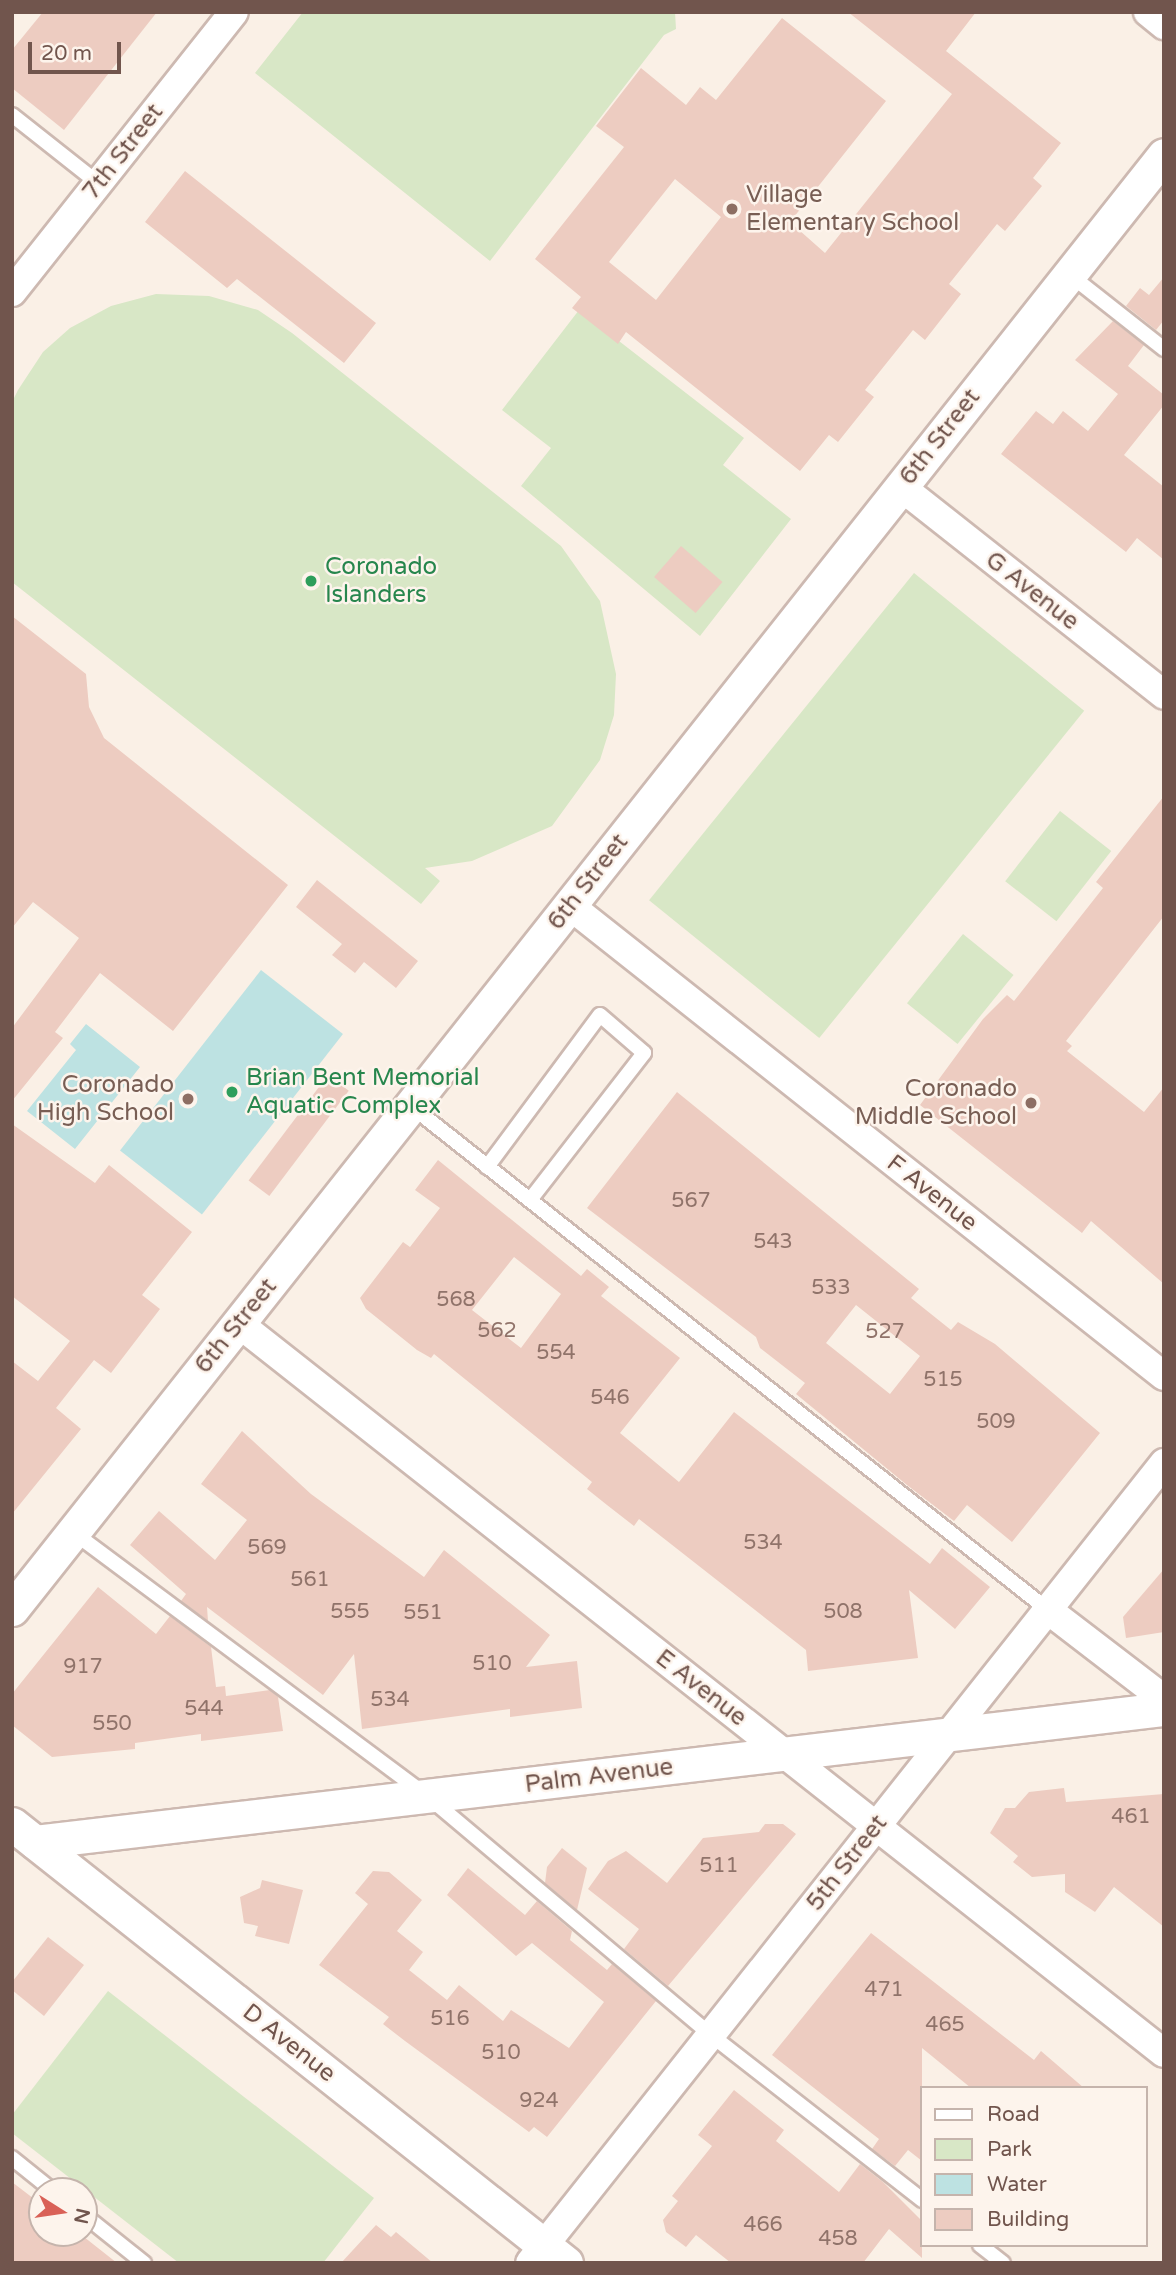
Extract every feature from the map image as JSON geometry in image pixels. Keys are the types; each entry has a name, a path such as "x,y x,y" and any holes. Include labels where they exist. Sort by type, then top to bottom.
{"street":[{"name":"7th Street","path":"12,292 233,12"},
{"path":"1148,12 1164,25"},
{"name":"6th Street","path":"12,1609 1164,155"},
{"name":"G Avenue","path":"901,487 1164,695"},
{"name":"F Avenue","path":"569,905 1164,1376"},
{"name":"E Avenue","path":"239,1324 1164,2053"},
{"name":"5th Street","path":"547,2257 711,2035 1164,1464"},
{"path":"1048,1610 1164,1699"},
{"name":"Palm Avenue","path":"23,1833 426,1795 1164,1709"},
{"name":"D Avenue","path":"23,1833 547,2257"}],"lane":[{"path":"12,115 98,183"},
{"path":"1069,274 1164,349"},
{"path":"487,1167 600,1015 643,1054 530,1200"},
{"path":"411,1106 1048,1610"},
{"path":"73,1532 426,1795 711,2035 920,2198"},
{"path":"12,2158 36,2177"},
{"path":"98,2226 144,2263"},
{"path":"983,2247 1003,2263"}],"green space":[{"path":"303,12 675,12 676,29 664,35 490,261 255,73"},
{"path":"156,294 209,296 258,310 292,333 561,546 600,601 616,674 614,715 600,760 552,826 472,861 425,868 440,881 421,904 12,582 12,402 18,390 43,352 70,328 111,306"},
{"path":"579,310 744,438 723,465 791,519 700,636 521,486 551,448 502,410"},
{"path":"914,573 1084,711 819,1038 649,900"},
{"path":"1060,811 1111,851 1056,921 1005,881"},
{"path":"963,934 1014,975 958,1044 907,1003"},
{"path":"108,1991 374,2198 323,2263 179,2263 98,2200 98,2177 69,2177 12,2133 12,2115"}],"water":[{"name":"Brian Bent Memorial Aquatic Complex","path":"261,970 343,1034 202,1214 120,1150"},
{"path":"86,1024 140,1067 75,1149 27,1111 76,1050 70,1044"}],"building":[{"path":"43,12 157,12 64,130 12,88 12,50"},
{"path":"848,12 976,12 946,51 1061,143 1033,178 1042,186 1005,231 997,224 949,284 961,294 925,340 913,330 865,390 874,397 838,442 829,435 800,471 626,332 618,344 572,308 581,297 535,259 624,147 596,126 641,68 686,105 700,87 716,100 782,18 886,101 790,222 825,253 952,94","holes":["675,179 721,217 656,300 609,262"]},
{"path":"185,171 376,323 344,363 237,279 227,288 145,222"},
{"path":"1164,277 1164,320 1156,330 1126,306 1140,288 1149,295"},
{"path":"1113,321 1144,345 1128,366 1164,395 1164,405 1124,455 1164,487 1164,560 1137,538 1126,552 1001,454 1036,411 1053,424 1063,411 1088,431 1118,394 1075,360"},
{"path":"681,546 723,582 696,613 654,577"},
{"path":"12,616 86,674 89,707 104,738 288,885 173,1031 100,973 55,1032 63,1038 12,1101 12,1028 79,938 33,902 12,928"},
{"name":"Coronado Middle School","path":"1164,796 1164,916 1066,1041 1072,1046 1067,1051 1144,1112 1164,1087 1164,1284 1091,1221 1082,1233 920,1105 983,1019 1007,995 1014,1001 1103,888 1096,882"},
{"path":"317,880 418,961 396,988 364,962 355,973 332,955 342,944 296,907"},
{"path":"328,1075 349,1091 269,1196 249,1180"},
{"path":"677,1092 919,1289 911,1298 951,1330 958,1322 995,1344 1100,1433 1012,1542 967,1505 954,1521 796,1394 805,1383 760,1348 756,1337 587,1208","holes":["856,1305 920,1356 890,1394 826,1343"]},
{"path":"12,1124 95,1183 109,1165 192,1232 142,1295 160,1309 111,1373 94,1360 56,1408 81,1429 12,1514 12,1361 38,1381 70,1341 12,1296"},
{"path":"438,1160 581,1276 587,1269 609,1287 601,1296 680,1358 620,1433 679,1482 734,1412 930,1564 942,1548 990,1587 955,1629 909,1590 918,1658 808,1671 806,1650 639,1519 634,1526 587,1489 592,1482 434,1354 431,1358 417,1350 366,1309 360,1298 403,1242 410,1247 440,1208 415,1190","holes":["514,1257 561,1294 521,1348 472,1310"]},
{"path":"242,1431 311,1494 424,1577 444,1550 550,1635 526,1667 577,1661 582,1708 510,1717 510,1709 362,1729 354,1654 323,1695 207,1607 208,1621 181,1601 186,1594 130,1545 159,1511 215,1560 247,1520 201,1484"},
{"path":"1164,1569 1164,1632 1126,1638 1123,1617"},
{"path":"98,1587 156,1634 170,1616 211,1647 216,1687 225,1686 226,1696 270,1690 278,1697 283,1731 201,1741 201,1734 135,1743 135,1749 52,1757 12,1725 12,1694"},
{"path":"1064,1788 1066,1802 1164,1794 1164,1927 1114,1887 1095,1912 1065,1892 1065,1874 1032,1877 1013,1862 1018,1856 990,1833 1005,1808 1015,1808 1029,1792"},
{"path":"765,1824 783,1824 796,1834 668,1986 624,1949 639,1929 588,1889 608,1861 626,1851 667,1883 703,1838 759,1832"},
{"path":"562,1848 587,1868 577,1910 545,1883 547,1867"},
{"path":"468,1868 525,1915 537,1901 572,1931 570,1940 607,1970 612,1964 656,2001 547,2137 534,2127 529,2132 405,2041 383,2024 389,2017 319,1965 368,1904 355,1893 373,1871 389,1872 422,1900 397,1931 423,1952 409,1970 447,2000 459,1985 503,2021 511,2010 569,2048 604,2002 532,1943 516,1956 447,1895"},
{"path":"262,1880 303,1890 289,1944 255,1936 258,1926 244,1923 240,1897 260,1888"},
{"path":"871,1933 1034,2060 1041,2051 1082,2086 969,2086 922,2048 920,2159 908,2150 895,2166 872,2149 879,2139 772,2055"},
{"path":"48,1937 84,1965 44,2016 12,1990 12,1982"},
{"path":"734,2090 784,2130 776,2141 839,2192 860,2164 883,2182 920,2219 922,2258 889,2229 863,2263 731,2263 696,2235 686,2247 666,2232 663,2220 678,2201 672,2196 712,2146 698,2135"},
{"path":"12,2182 28,2194 28,2247 97,2247 117,2263 12,2263"},
{"path":"376,2225 391,2237 396,2232 433,2263 341,2263"}],"place":[{"name":"Village Elementary School","path":"732,209"},
{"name":"Coronado Islanders","path":"311,581"},
{"name":"Brian Bent Memorial Aquatic Complex","path":"232,1092"},
{"name":"Coronado High School","path":"188,1099"},
{"name":"Coronado Middle School","path":"1031,1103"}]}
